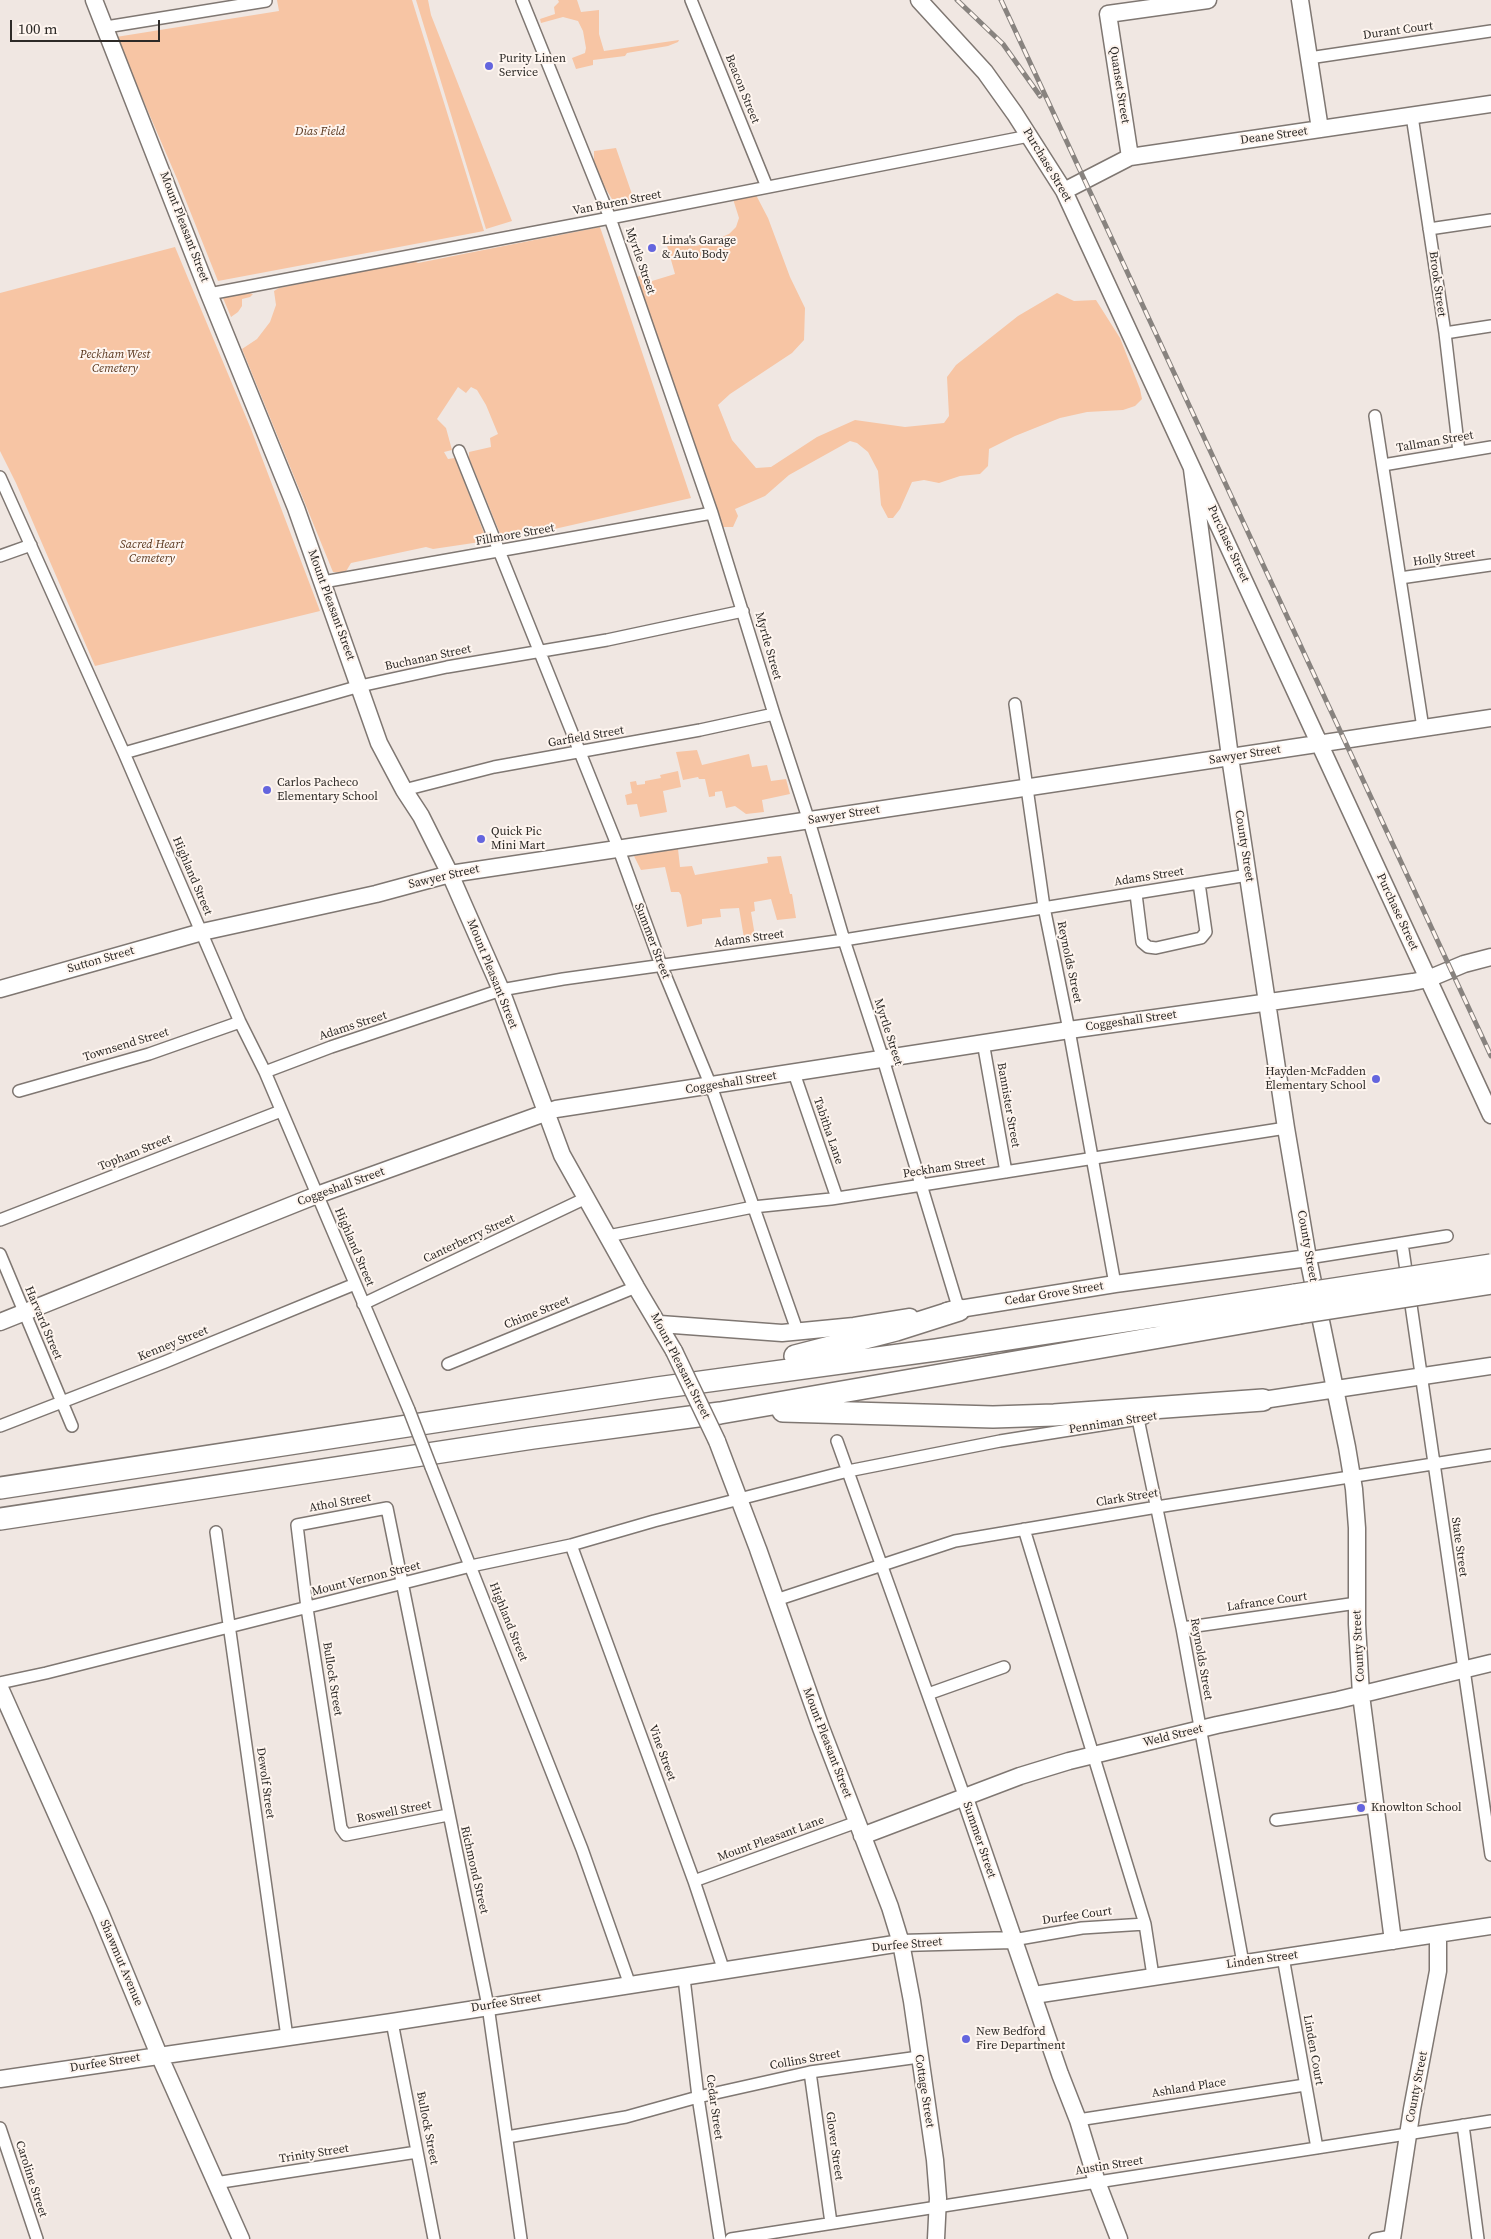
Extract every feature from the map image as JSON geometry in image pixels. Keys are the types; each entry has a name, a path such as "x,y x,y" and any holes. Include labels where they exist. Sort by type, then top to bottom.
{"highway":[{"path":"0,1519 541,1436 720,1412 1297,1304 1491,1265"},
{"path":"0,1488 706,1381 1297,1304 1491,1283"},
{"path":"706,1381 888,1333 958,1310"},
{"path":"720,1412 829,1411 940,1417 993,1417 1054,1415 1263,1400"}],"main road":[{"name":"Mount Pleasant Street","path":"94,0 209,294 284,479 323,582 379,743 404,790 422,816 450,874 501,990 562,1155 636,1287 660,1324 717,1442 821,1728 890,1907 901,1943"},
{"name":"Purchase Street","path":"919,0 985,72 1064,191 1491,1115"},
{"path":"1179,2 1208,0"},
{"path":"1300,0 1320,129"},
{"name":"Quanset Street","path":"1130,157 1108,14 1179,2"},
{"name":"Deane Street","path":"1064,191 1130,157 1491,104"},
{"name":"County Street","path":"1192,468 1230,757 1286,1128 1308,1258 1352,1476 1356,1520 1361,1695 1393,1941"},
{"path":"1202,553 1229,545"},
{"name":"Sawyer Street","path":"202,932 376,894 450,874 618,847 810,821 1491,718"},
{"name":"Sutton Street","path":"0,989 202,932"},
{"name":"Coggeshall Street","path":"0,1322 317,1195 545,1112 983,1042 1428,979 1464,964 1491,957"},
{"name":"Cedar Grove Street","path":"660,1324 798,1333 958,1310 1115,1284 1308,1258"},
{"name":"Penniman Street","path":"1263,1400 1491,1366"},
{"name":"Weld Street","path":"860,1829 964,1798 1037,1771 1093,1755 1199,1729 1361,1695 1491,1663"},
{"name":"Shawmut Avenue","path":"0,1688 100,1912 159,2055 241,2239"},
{"name":"Summer Street","path":"964,1798 1118,2239"},
{"name":"Linden Street","path":"1034,1995 1491,1926"},
{"name":"County Street","path":"1392,2238 1408,2134 1438,1971 1438,1934"},
{"name":"Durfee Street","path":"0,2079 684,1978 901,1943 1013,1940"},
{"name":"Cottage Street","path":"901,1943 912,2001 935,2160 938,2207 936,2239"}],"street":[{"name":"Myrtle Street","path":"522,0 610,218 712,513 774,714 810,821 844,940 922,1185 958,1310"},
{"name":"Beacon Street","path":"691,0 767,187"},
{"path":"106,27 266,1"},
{"name":"Durant Court","path":"1309,58 1491,31"},
{"name":"Brook Street","path":"1412,116 1445,333 1459,452"},
{"name":"Van Buren Street","path":"209,294 1029,136"},
{"path":"1429,228 1491,220"},
{"path":"1445,333 1491,326"},
{"path":"1375,416 1423,728"},
{"name":"Tallman Street","path":"1383,465 1491,447"},
{"name":"Summer Street","path":"459,451 498,552 540,650 618,847 661,965 711,1086 798,1333"},
{"name":"Highland Street","path":"0,476 124,753 240,1022 265,1072 408,1410 582,1849 630,1985"},
{"name":"Fillmore Street","path":"323,582 498,552 611,529 712,513"},
{"path":"0,556 30,545"},
{"name":"Holly Street","path":"1400,578 1491,565"},
{"name":"Buchanan Street","path":"124,753 360,686 447,667 607,640 743,611"},
{"name":"Reynolds Street","path":"1014,704 1044,907 1069,1030 1115,1284"},
{"name":"Garfield Street","path":"404,790 494,768 774,714"},
{"name":"Adams Street","path":"265,1072 331,1047 501,990 563,979 844,940 1248,875"},
{"path":"1136,894 1142,942 1148,947 1156,948 1202,938 1206,932 1199,884"},
{"name":"Townsend Street","path":"19,1091 149,1054 240,1022"},
{"name":"Bannister Street","path":"983,1042 1006,1172"},
{"name":"Tabitha Lane","path":"794,1073 837,1198"},
{"name":"Topham Street","path":"0,1220 281,1111"},
{"name":"Peckham Street","path":"608,1236 753,1207 837,1198 1092,1160 1286,1128"},
{"name":"Canterberry Street","path":"363,1304 586,1198"},
{"name":"Cedar Grove Street","path":"1308,1258 1447,1236"},
{"name":"State Street","path":"1402,1243 1462,1670 1491,1855"},
{"name":"Harvard Street","path":"0,1254 72,1426"},
{"name":"Kenney Street","path":"0,1426 355,1284"},
{"name":"Chime Street","path":"448,1364 636,1287"},
{"name":"Penniman Street","path":"739,1499 848,1471 1000,1441 1263,1400"},
{"name":"Reynolds Street","path":"1138,1419 1182,1628 1243,1963"},
{"name":"Summer Street","path":"837,1441 964,1798"},
{"name":"Clark Street","path":"776,1600 955,1541 1024,1528 1491,1455"},
{"name":"Mount Vernon Street","path":"0,1683 46,1674 471,1566 571,1545 739,1499"},
{"name":"Athol Street","path":"297,1525 387,1508"},
{"name":"Richmond Street","path":"387,1508 488,2006 521,2239"},
{"name":"Bullock Street","path":"297,1525 307,1608 335,1794 341,1828 346,1835"},
{"path":"1024,1528 1145,1924 1153,1976"},
{"name":"Dewolf Street","path":"216,1532 286,2036"},
{"name":"Vine Street","path":"571,1545 694,1881 724,1971"},
{"name":"Lafrance Court","path":"1182,1628 1357,1603"},
{"path":"928,1694 1004,1667"},
{"path":"1276,1820 1375,1807"},
{"name":"Roswell Street","path":"346,1835 448,1815"},
{"name":"Mount Pleasant Lane","path":"694,1881 860,1829"},
{"name":"Durfee Court","path":"1013,1940 1110,1924 1145,1924"},
{"name":"Linden Court","path":"1283,1957 1317,2148"},
{"name":"Cedar Street","path":"684,1978 698,2097 720,2239"},
{"name":"Bullock Street","path":"392,2022 434,2239"},
{"name":"Collins Street","path":"698,2097 810,2072 919,2057"},
{"name":"Glover Street","path":"810,2072 831,2223"},
{"name":"Ashland Place","path":"1078,2120 1305,2085"},
{"path":"507,2137 626,2117 698,2097"},
{"name":"Austin Street","path":"731,2239 1491,2121"},
{"path":"1463,2125 1478,2239"},
{"name":"Caroline Street","path":"0,2128 37,2239"},
{"name":"Trinity Street","path":"215,2183 417,2152"},
{"path":"1376,2239 1392,2238"}],"green space":[{"name":"Dias Field","path":"277,0 412,0 484,231 218,281 178,181 116,37 279,11"},
{"path":"416,0 428,0 431,15 512,221 486,229"},
{"path":"558,0 577,0 581,12 599,10 599,34 604,51 679,40 668,46 627,53 625,56 593,60 593,65 576,69 572,58 585,53 586,48 583,31 578,21 563,17 541,23 540,19 555,14 554,7 559,2"},
{"path":"616,148 634,200 615,204 601,181 594,164 594,151"},
{"path":"756,195 768,218 790,277 805,308 804,340 792,353 730,394 718,405 732,440 756,468 771,467 817,437 855,420 905,427 944,423 949,416 947,377 956,365 1018,316 1057,293 1074,301 1096,300 1120,338 1140,389 1142,399 1135,406 1123,410 1087,412 1060,418 1015,436 989,449 988,466 980,474 960,476 939,483 924,480 912,482 900,509 893,518 888,518 881,505 878,471 868,452 857,443 850,441 789,475 765,496 735,509 738,516 733,527 721,527 636,278 646,272 652,281 675,274 664,235 677,237 687,244 696,246 729,234 736,227 739,218 733,199"},
{"path":"600,227 691,498 550,530 501,536 469,458 469,452 491,447 490,438 498,434 486,405 477,390 471,387 466,393 458,387 437,419 446,428 452,450 444,452 448,459 455,458 456,460 487,541 433,549 426,547 351,563 345,573 333,572 242,349 257,339 270,322 276,305 274,291 279,288 385,266 414,261 418,263"},
{"path":"175,247 251,429 320,611 95,666 16,483 0,451 0,293"},
{"path":"240,292 253,294 242,299 242,306 231,317 223,298"},
{"path":"697,750 702,765 749,754 752,767 767,765 771,781 786,779 790,794 762,800 764,812 746,814 735,806 726,808 722,791 715,792 715,796 709,797 705,779 699,779 698,777 683,780 676,752"},
{"path":"678,771 681,787 663,791 667,812 640,817 637,804 627,805 625,795 632,793 630,782 636,781 637,785 645,784 645,781 661,778 660,775"},
{"path":"678,849 680,867 692,866 695,875 768,863 767,857 781,856 790,894 792,894 796,918 777,920 771,899 754,902 755,911 751,912 755,936 744,938 739,908 720,909 721,917 702,919 702,924 687,927 681,895 679,892 671,892 665,867 641,870 634,856"}],"railway":[{"path":"957,0 1003,44 1040,96"},
{"path":"1001,0 1491,1056"}],"place":[{"name":"Purity Linen Service","path":"489,66"},
{"name":"Lima's Garage & Auto Body","path":"652,248"},
{"name":"Carlos Pacheco Elementary School","path":"267,790"},
{"name":"Quick Pic Mini Mart","path":"481,839"},
{"name":"Hayden-McFadden Elementary School","path":"1376,1079"},
{"name":"Knowlton School","path":"1361,1808"},
{"name":"New Bedford Fire Department","path":"966,2039"}],"park label":[{"name":"Peckham West Cemetery","path":"115,362"},
{"name":"Sacred Heart Cemetery","path":"152,552"}]}
